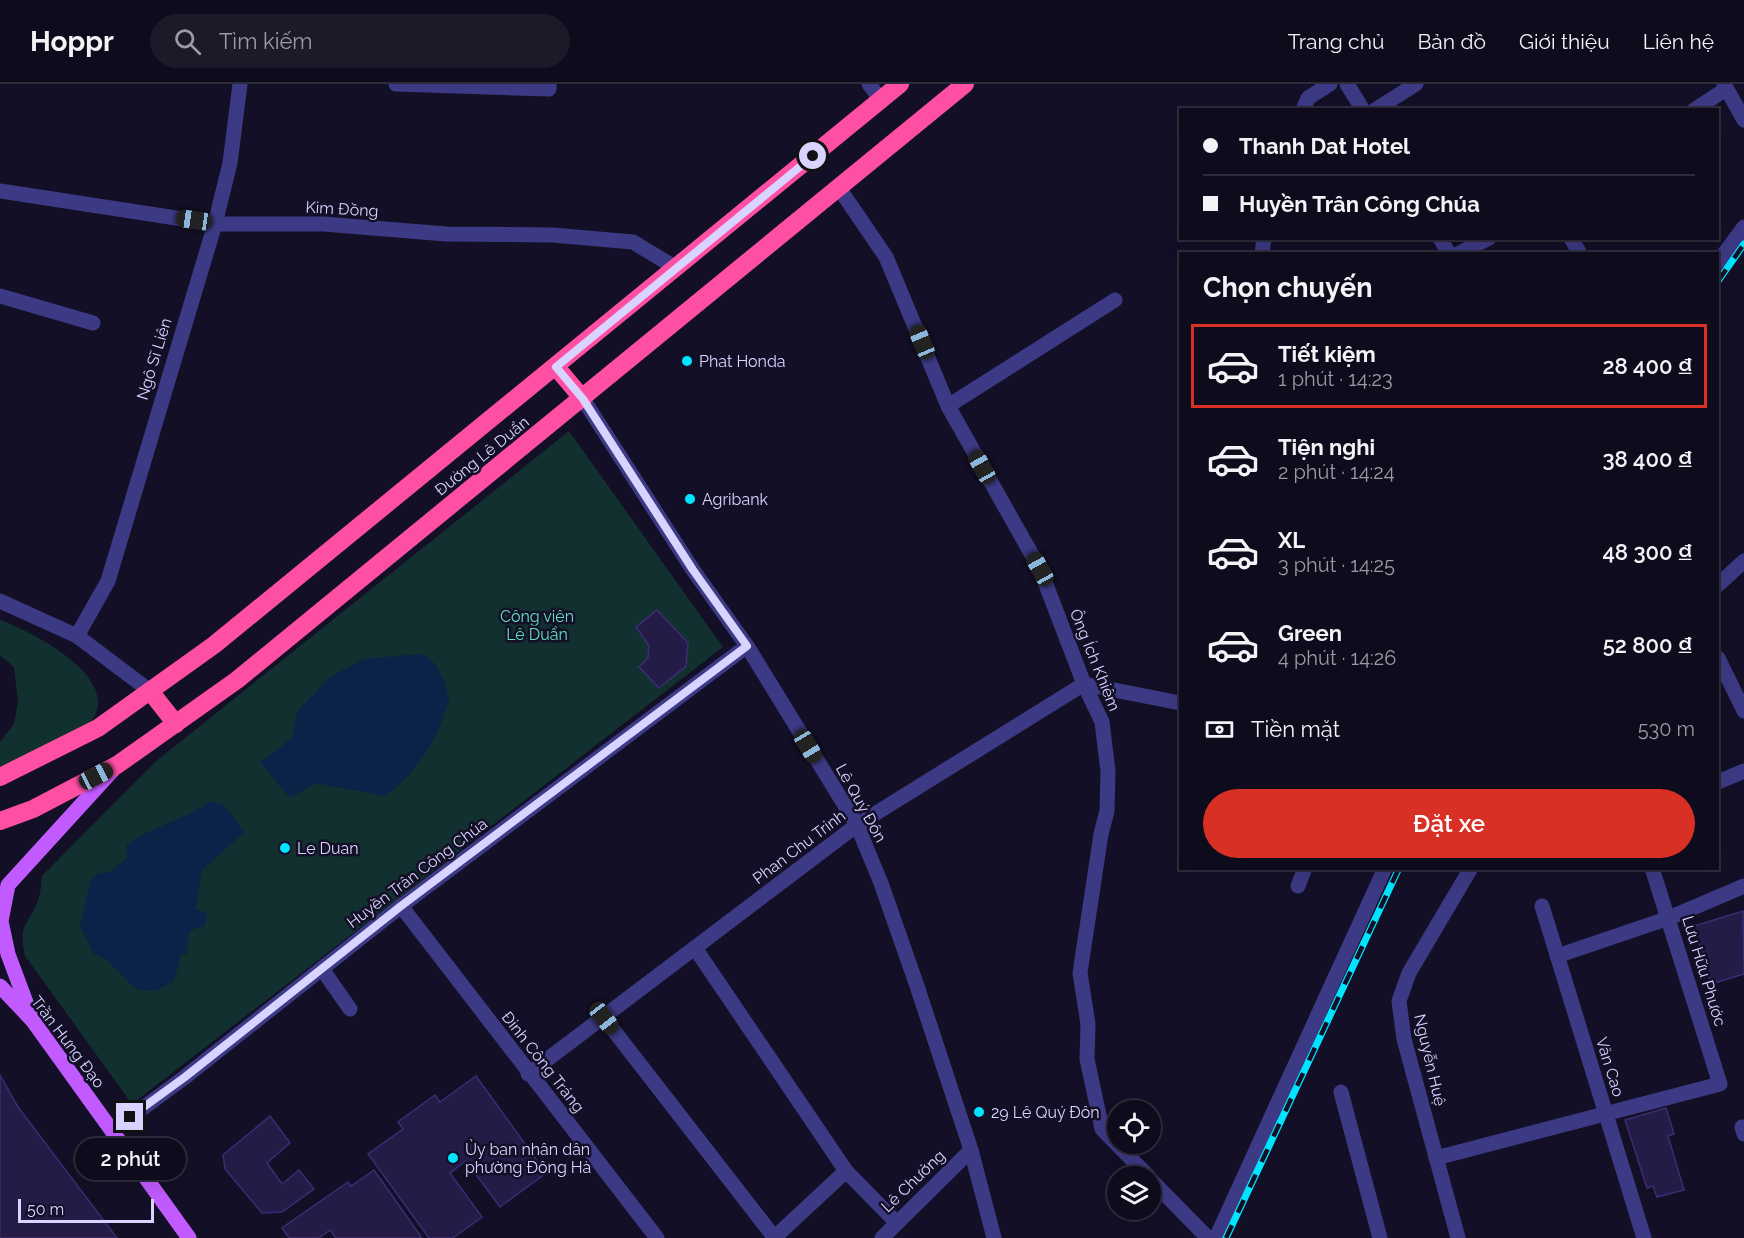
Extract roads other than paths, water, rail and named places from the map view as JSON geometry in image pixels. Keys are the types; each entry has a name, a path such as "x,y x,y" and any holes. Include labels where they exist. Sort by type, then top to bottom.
{"highway":[{"name":"Đường Lê Duẩn","path":"0,777 98,728 214,645 900,84"},
{"name":"Đường Lê Duẩn","path":"0,821 33,809 117,765 237,680 965,84"},
{"path":"556,367 583,399"},
{"path":"150,691 176,724"}],"main road":[{"path":"8,954 1,921 8,885 117,765"},
{"path":"0,936 33,1021"},
{"name":"Trần Hưng Đạo","path":"0,986 33,1021 189,1238"}],"street":[{"name":"Ngô Sĩ Liên","path":"77,636 108,581 215,224 230,163 240,84"},
{"path":"396,84 549,89 549,84"},
{"path":"869,84 881,100"},
{"path":"1305,108 1308,98 1330,84"},
{"path":"1347,84 1363,108"},
{"path":"1379,108 1416,84"},
{"path":"1697,108 1725,87 1744,120"},
{"name":"Ông Ích Khiêm","path":"839,188 886,257 948,406 1040,569 1084,684 1102,723 1108,771 1107,811 1101,834 1080,973 1088,1024 1087,1059 1102,1130 1138,1166"},
{"name":"Kim Đồng","path":"0,191 215,224 324,224 446,234 552,235 633,242 676,268"},
{"path":"1719,261 1744,227"},
{"path":"1462,252 1485,240"},
{"path":"0,296 93,323"},
{"path":"948,406 1084,317 1115,300"},
{"name":"Lê Quý Đôn","path":"583,399 693,570 747,646 857,825 885,893 971,1150 994,1238"},
{"path":"1719,584 1744,561"},
{"path":"0,601 77,636 150,691"},
{"name":"Huyền Trân Công Chúa","path":"112,1131 185,1077 401,906 747,646"},
{"path":"1719,660 1744,711"},
{"path":"1084,684 1179,704"},
{"name":"Phan Chu Trinh","path":"528,1074 857,825 1084,684"},
{"path":"1719,782 1744,771"},
{"path":"1298,886 1304,870"},
{"path":"1216,1238 1384,870"},
{"name":"Nguyễn Huệ","path":"1458,1238 1404,1039 1399,1000 1409,973 1470,870"},
{"name":"Lưu Hữu Phước","path":"1606,1113 1720,1084 1653,870"},
{"path":"1557,956 1669,918 1744,886"},
{"name":"Đinh Công Tráng","path":"401,906 528,1074 657,1238"},
{"name":"Văn Cao","path":"1542,906 1644,1238"},
{"path":"695,948 846,1171 896,1222"},
{"path":"322,969 350,1009"},
{"path":"604,1018 774,1238 846,1171"},
{"path":"1341,1092 1380,1238"},
{"path":"1436,1158 1606,1113"},
{"name":"Lê Chưởng","path":"882,1238 971,1150"},
{"name":"Ông Ích Khiêm","path":"1161,1189 1208,1238"}],"water":[{"path":"419,654 436,665 446,686 449,700 439,728 425,754 408,776 385,796 315,783 290,798 260,762 292,738 297,712 330,677 364,659"},
{"path":"211,801 224,805 245,832 202,870 195,909 207,914 205,925 189,931 187,954 181,954 174,981 155,991 137,990 106,959 94,954 80,926 91,879 99,873 109,872 127,858 126,846 136,839 190,814"}],"railway":[{"path":"1719,280 1744,244"},
{"path":"1226,1238 1398,870"}],"place":[{"name":"Phat Honda","path":"687,361"},
{"name":"Agribank","path":"690,499"},
{"name":"Le Duan","path":"285,848"},
{"name":"29 Lê Quý Đôn","path":"979,1112"},
{"name":"Ủy ban nhân dân phường Đông Hà","path":"453,1158"}],"park label":[{"name":"Công viên Lê Duẩn","path":"537,625"}]}
